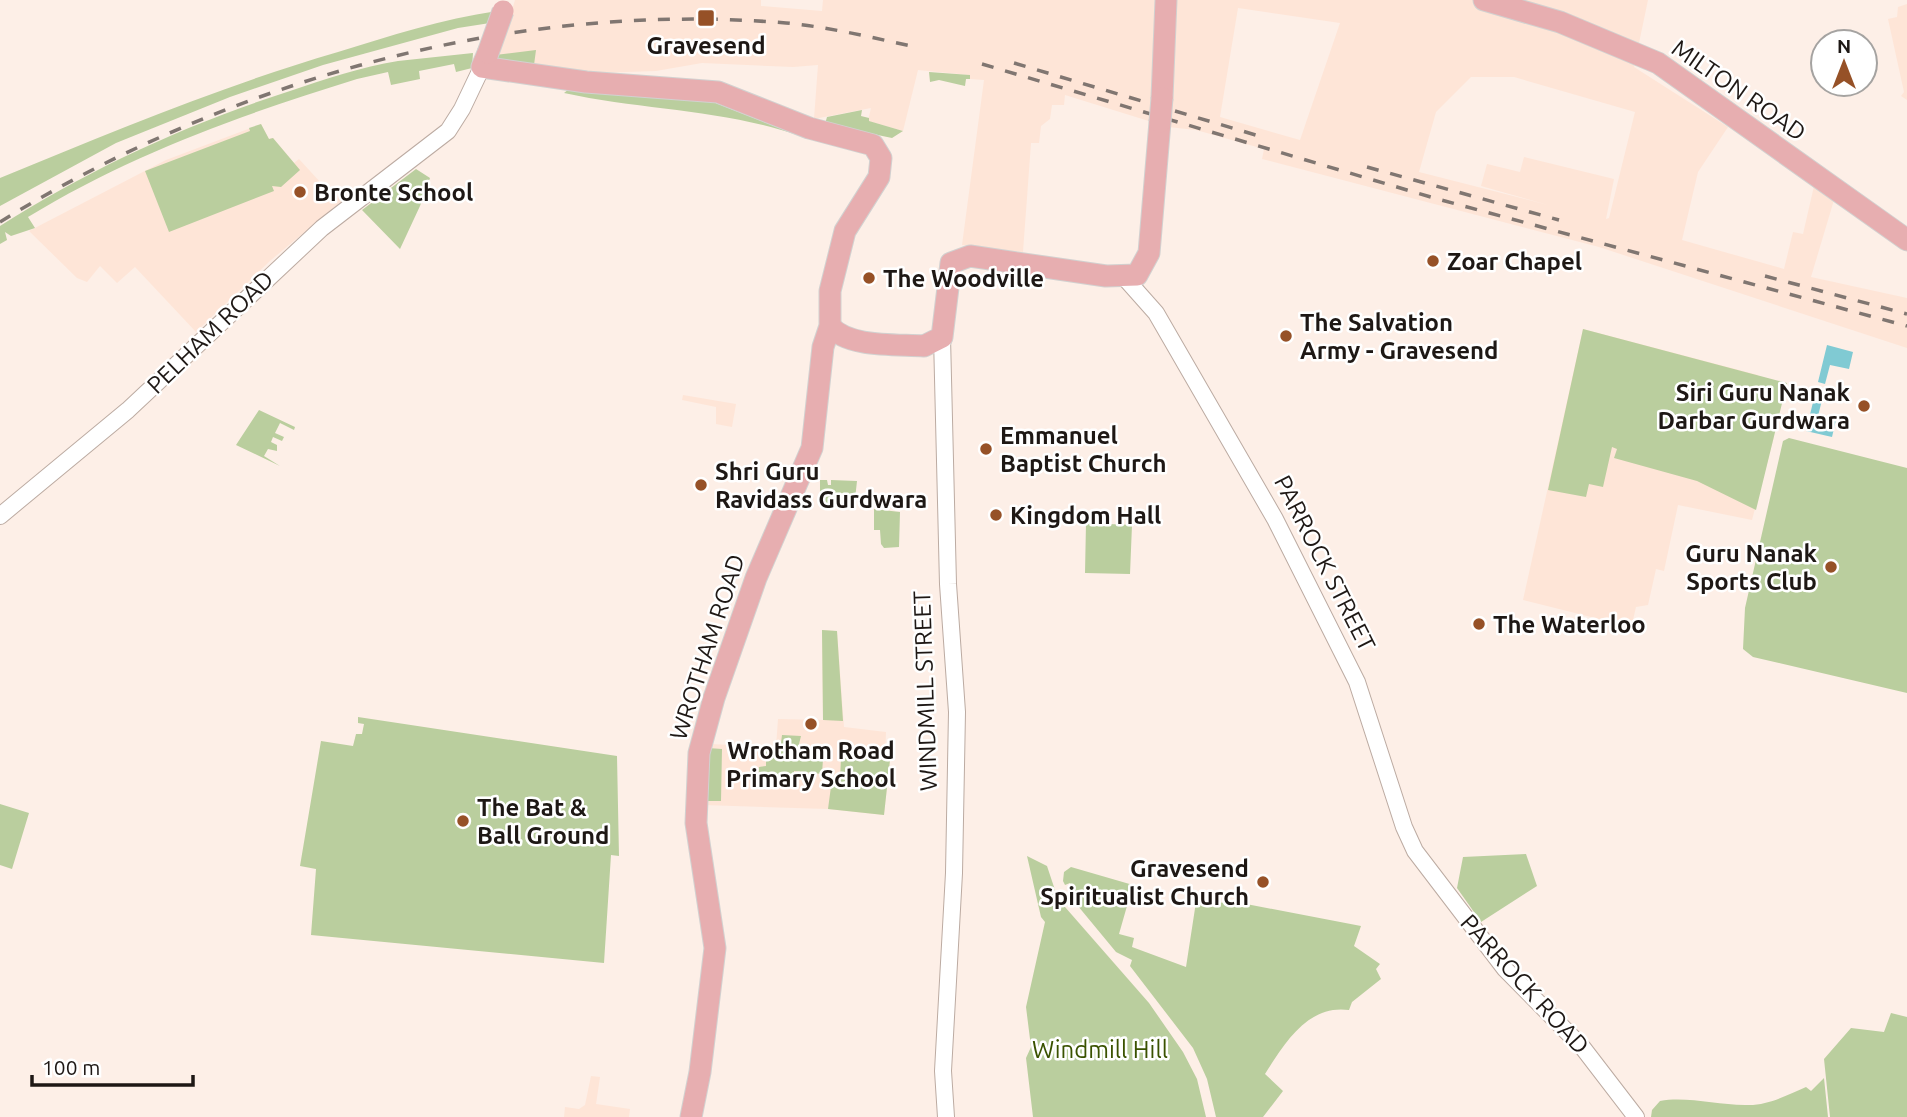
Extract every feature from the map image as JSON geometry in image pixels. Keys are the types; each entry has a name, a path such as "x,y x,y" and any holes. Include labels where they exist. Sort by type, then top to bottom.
{"main road":[{"path":"1133,274 1149,253 1162,98 1166,0"},
{"name":"MILTON ROAD","path":"1484,0 1560,22 1658,63 1907,240"},
{"path":"485,60 504,6"},
{"name":"WROTHAM ROAD","path":"485,60 598,83 718,92 809,128 873,145 881,158 879,177 849,223 839,247 830,291 830,326 823,347 812,448 756,578 714,698 699,753 695,785 697,837 715,948 700,1072 691,1117"},
{"name":"WINDMILL STREET","path":"942,337 951,263 957,258 974,256 1133,274"},
{"path":"830,326 840,335 852,339 923,346 942,337"},
{"path":"822,368 834,345 852,339"}],"street":[{"name":"PELHAM ROAD","path":"0,516 128,410 305,242 455,123 485,60"},
{"name":"PARROCK STREET","path":"1133,274 1263,498 1357,682 1404,827 1415,851"},
{"name":"WINDMILL STREET","path":"942,337 948,584 957,712 954,873 943,1071 946,1117"},
{"name":"PARROCK ROAD","path":"1415,851 1505,969 1583,1048 1636,1117"}],"shaded area":[{"path":"515,0 761,0 761,6 822,11 823,0 1648,0 1634,67 1728,127 1698,172 1682,240 1784,269 1793,232 1803,234 1814,186 1834,200 1811,277 1907,298 1907,348 1599,247 1262,159 1264,149 1196,130 1168,127 1065,95 1064,105 1052,105 1050,119 1041,126 1039,143 1031,143 1023,252 962,245 984,80 970,79 969,75 918,70 903,131 868,121 871,108 814,119 818,65 793,67 702,63 656,71 596,73 497,59","holes":["1238,8 1340,23 1300,140 1220,117","1471,77 1514,77 1635,112 1609,218 1606,219 1614,179 1524,157 1520,172 1487,164 1481,186 1548,205 1419,172 1436,112"]},
{"path":"1907,4 1907,100 1901,96 1904,92 1888,19 1897,17 1898,7"},
{"path":"261,124 269,139 273,138 294,163 299,159 333,196 340,196 343,200 271,260 196,332 135,267 117,283 100,266 87,282 77,278 29,231 166,160"},
{"path":"1583,329 1758,375 1774,437 1752,520 1678,505 1664,571 1656,569 1648,605 1636,607 1633,620 1603,620 1523,600"},
{"path":"683,395 736,404 732,427 716,424 716,407 682,400"},
{"name":"Wrotham Road Primary School","path":"822,630 837,631 844,727 886,732 885,759 890,760 884,815 828,809 703,805 710,744 776,747 778,719 823,720"},
{"path":"591,1076 600,1077 596,1104 630,1109 629,1117 564,1117 565,1107 579,1109 585,1105"}],"green space":[{"path":"497,11 490,23 458,28 323,65 230,97 116,143 0,206 0,178 125,127 295,65 416,29"},
{"path":"536,50 534,65 497,59 495,55"},
{"path":"473,53 472,68 456,72 454,64 419,71 420,79 391,85 388,72 357,79 188,138 67,194 28,217 35,228 11,236 5,232 7,240 0,244 0,226 34,205 140,149 214,118 317,82 371,67 398,61"},
{"path":"929,72 970,75 970,79 966,79 965,86 939,80 930,82"},
{"path":"569,89 713,102 797,135 740,120 564,93"},
{"path":"862,110 861,116 869,118 869,121 903,131 892,138 825,124 827,117"},
{"path":"261,124 269,139 273,138 300,170 281,187 272,186 274,191 169,232 145,171 250,131 249,128"},
{"path":"416,169 430,178 400,249 362,210"},
{"path":"1583,329 1787,383 1756,510 1697,481 1614,458 1617,449 1612,447 1603,487 1589,484 1586,497 1548,490"},
{"path":"259,410 295,427 294,430 280,423 275,433 284,437 282,441 273,437 271,442 277,445 277,451 268,449 264,456 280,466 236,445"},
{"name":"Guru Nanak Sports Club","path":"1789,438 1907,468 1907,693 1753,657 1743,649 1745,608 1783,441"},
{"path":"820,480 827,480 828,485 831,485 831,480 857,481 854,508 820,504"},
{"path":"874,509 900,512 899,547 884,548 881,544 880,530 874,530"},
{"path":"1086,523 1132,525 1130,574 1085,573"},
{"path":"822,630 837,631 843,721 823,720"},
{"name":"The Bat & Ball Ground","path":"358,717 617,756 619,856 611,855 604,963 311,935 316,869 300,866 321,741 353,746 356,734 362,734 364,724 358,723"},
{"path":"782,735 801,736 798,748 800,757 823,759 822,774 794,771 794,775 771,777 771,786 758,786 759,767 766,766 766,751 780,751"},
{"path":"708,748 722,749 721,801 704,801"},
{"path":"841,758 890,760 884,815 828,809 832,779 840,780"},
{"path":"0,804 29,813 12,869 0,865"},
{"path":"1526,854 1537,886 1481,922 1457,888 1463,857"},
{"name":"Windmill Hill","path":"1027,856 1047,866 1058,899 1149,1003 1183,1052 1197,1079 1206,1117 1033,1117 1026,1058 1031,1047 1026,1007 1045,922 1041,917"},
{"path":"1071,867 1133,885 1119,934 1134,938 1132,947 1186,967 1196,902 1241,903 1361,926 1354,946 1380,964 1376,969 1381,979 1352,1002 1349,1010 1321,1013 1299,1028 1289,1039 1265,1074 1283,1091 1263,1117 1216,1117 1207,1079 1193,1048 1130,966 1132,960 1116,952 1073,900 1069,892 1073,889 1070,883 1065,885 1063,881 1064,872"},
{"path":"1891,1013 1907,1017 1907,1117 1830,1117 1824,1059 1851,1028 1884,1032"},
{"path":"1824,1078 1828,1117 1651,1117 1652,1110 1660,1101 1757,1105 1806,1087 1811,1091"}],"water":[{"path":"1827,345 1853,352 1849,369 1830,365 1825,384 1818,382"},
{"path":"1815,394 1823,396 1818,416 1836,420 1832,437 1806,431"}],"railway":[{"path":"0,222 89,172 182,128 278,91 377,61 478,38 581,24 684,19 786,23 916,47"},
{"path":"1014,63 1259,136"},
{"path":"982,64 1434,198 1907,326"},
{"path":"1367,167 1559,220"},
{"path":"1765,276 1907,314"}],"place":[{"name":"Gravesend","path":"706,18"},
{"name":"Bronte School","path":"300,192"},
{"name":"Zoar Chapel","path":"1433,261"},
{"name":"The Woodville","path":"869,278"},
{"name":"The Salvation Army - Gravesend","path":"1286,336"},
{"name":"Siri Guru Nanak Darbar Gurdwara","path":"1864,406"},
{"name":"Emmanuel Baptist Church","path":"986,449"},
{"name":"Shri Guru Ravidass Gurdwara","path":"701,485"},
{"name":"Kingdom Hall","path":"996,515"},
{"name":"Guru Nanak Sports Club","path":"1831,567"},
{"name":"The Waterloo","path":"1479,624"},
{"name":"Wrotham Road Primary School","path":"811,724"},
{"name":"The Bat & Ball Ground","path":"463,821"},
{"name":"Gravesend Spiritualist Church","path":"1263,882"}]}
